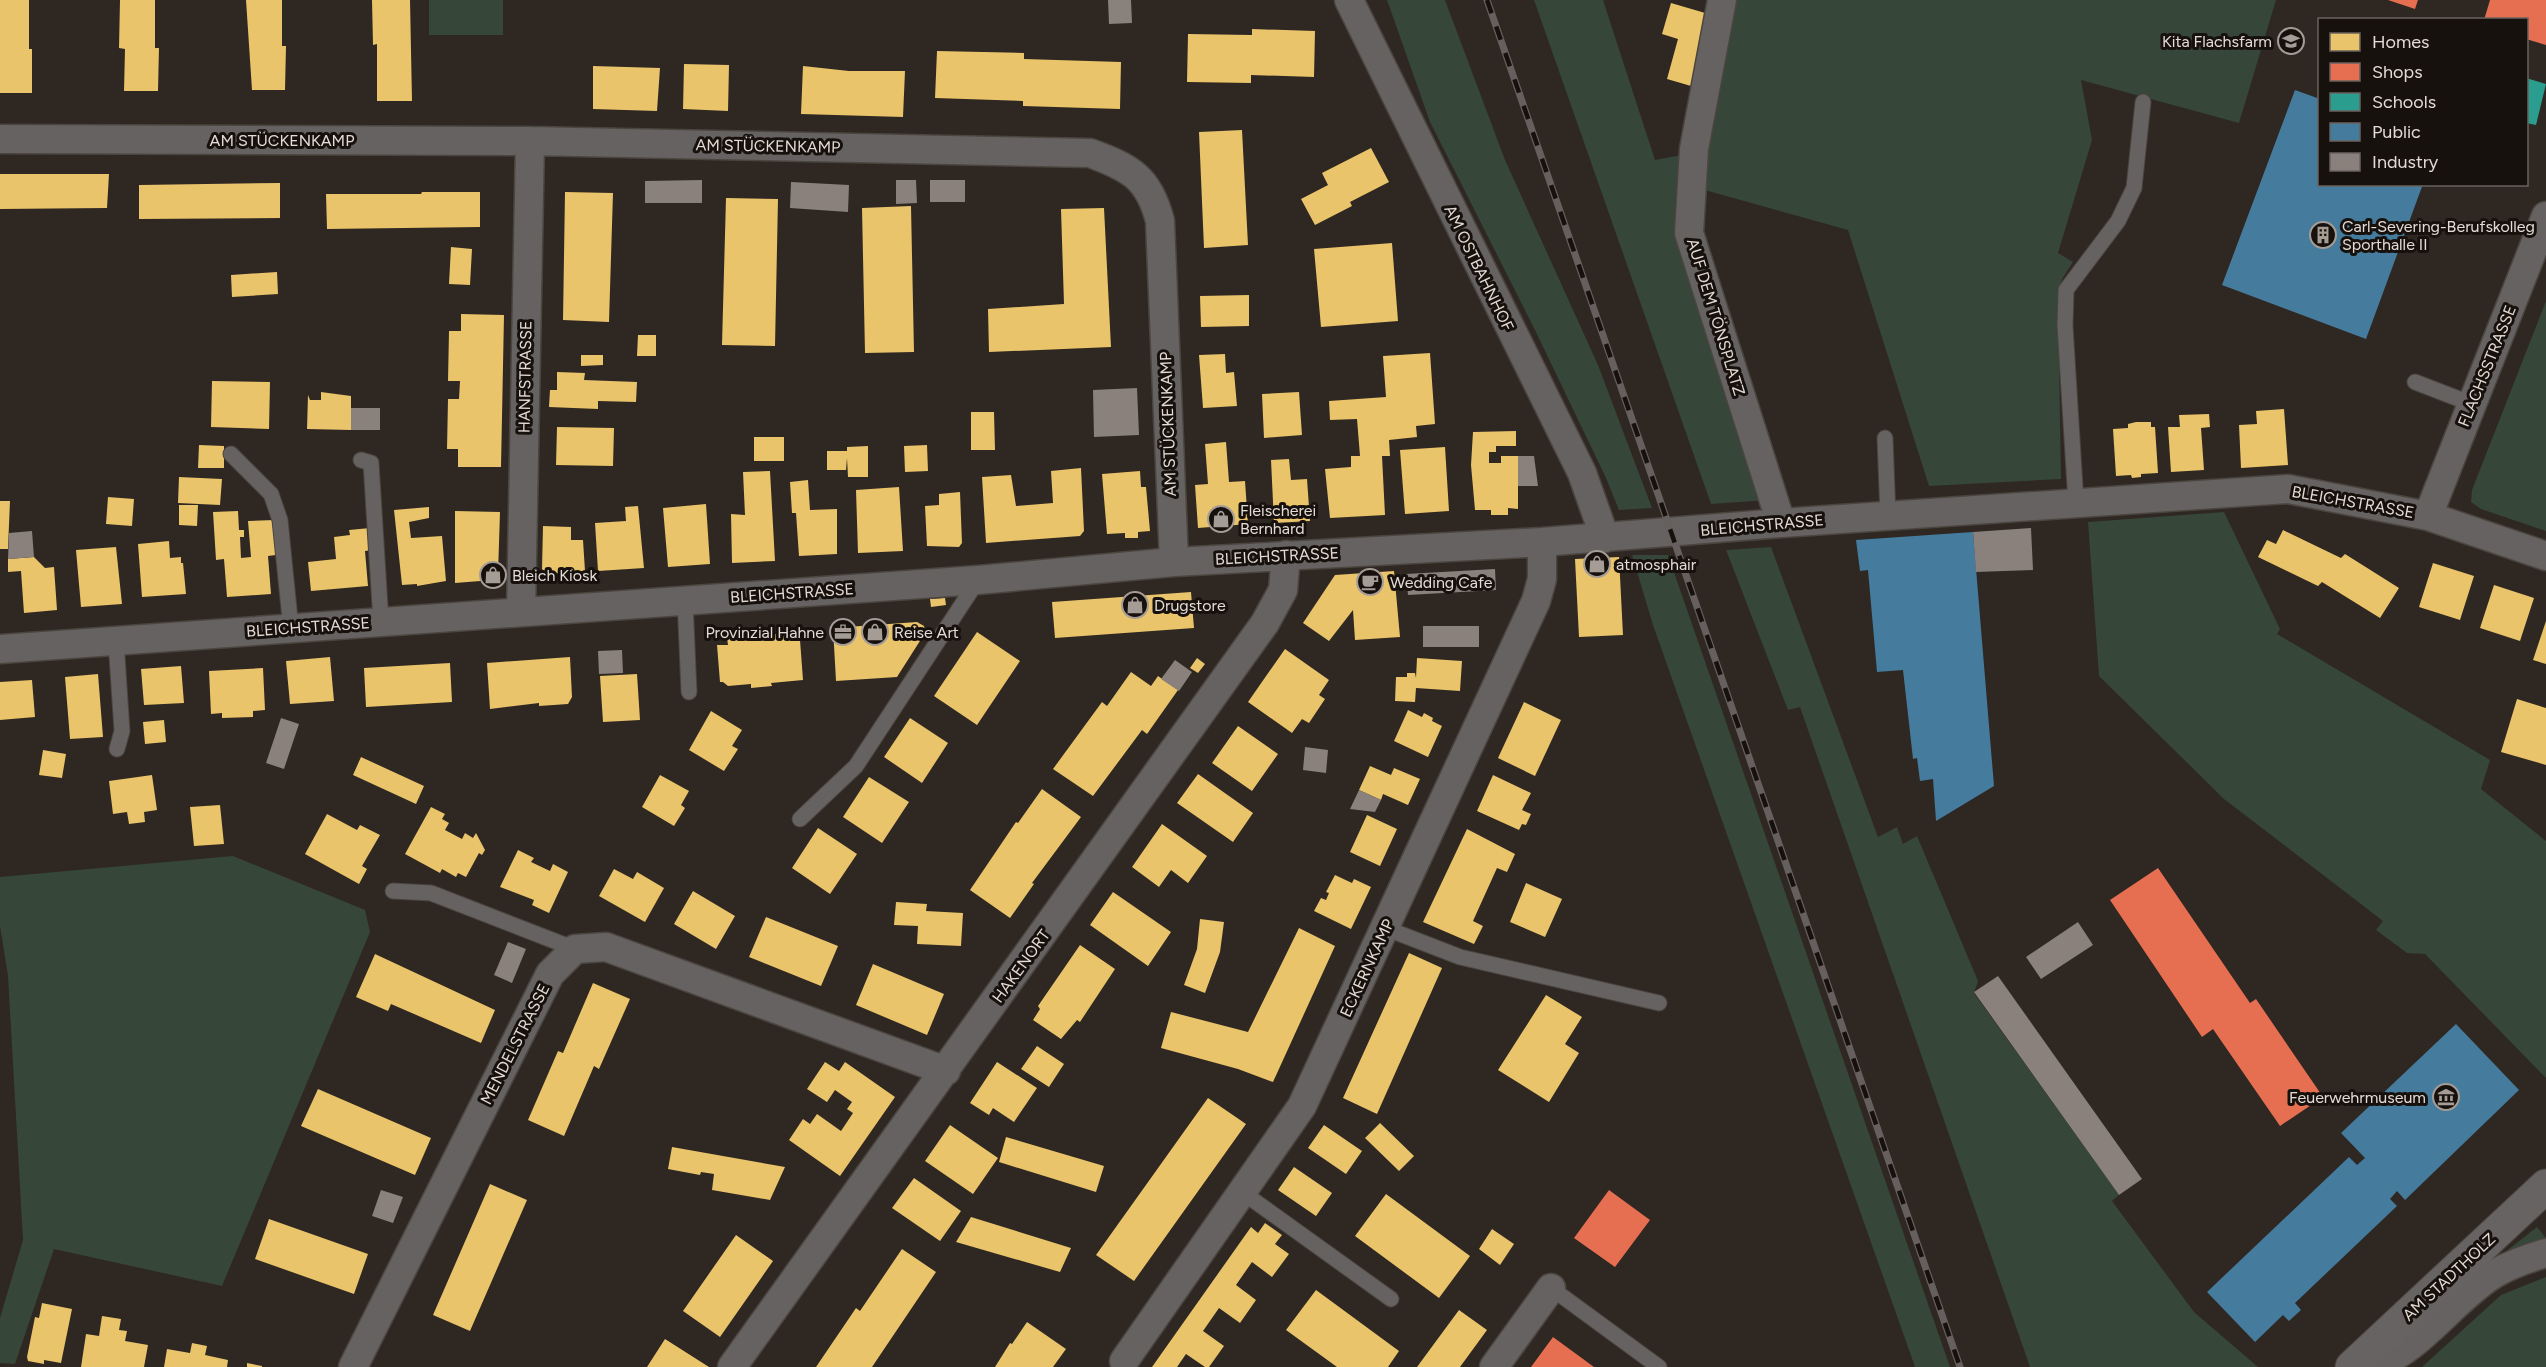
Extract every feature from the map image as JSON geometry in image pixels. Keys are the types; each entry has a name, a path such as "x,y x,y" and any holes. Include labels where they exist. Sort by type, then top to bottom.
{"main road":[{"name":"AM STADTHOLZ","path":"2352,1367 2546,1186"}],"street":[{"name":"AM OSTBAHNHOF","path":"1349,0 1447,204 1582,473 1605,538"},
{"name":"AUF DEM TÖNSPLATZ","path":"1722,0 1694,149 1689,233 1781,523"},
{"name":"AM STÜCKENKAMP","path":"0,139 530,141 1090,153 1122,165 1144,182 1155,200 1160,221 1174,562"},
{"name":"HANFSTRASSE","path":"521,612 530,141"},
{"name":"FLACHSSTRASSE","path":"2428,516 2546,216"},
{"name":"BLEICHSTRASSE","path":"0,649 978,580 1174,562 1542,543 1781,523 2288,489 2428,516 2546,556"},
{"name":"ECKERNKAMP","path":"1124,1361 1302,1106 1536,601 1542,579 1542,543"},
{"name":"HAKENORT","path":"732,1367 1265,623 1282,590 1286,555"},
{"path":"575,949 606,947 946,1071"},
{"name":"MENDELSTRASSE","path":"353,1367 550,974 575,949"},
{"path":"2372,1367 2413,1344 2495,1274 2546,1253"},
{"path":"1494,1367 1551,1288"}],"lane":[{"path":"2076,503 2064,326 2066,290 2118,221 2134,188 2144,102"},
{"path":"2415,382 2472,404"},
{"path":"1885,438 1888,516"},
{"path":"231,454 271,494 280,520 291,629"},
{"path":"361,460 371,463 381,622"},
{"path":"800,819 856,766 978,580"},
{"path":"685,600 689,692"},
{"path":"116,641 122,731 117,749"},
{"path":"393,891 431,893 575,949"},
{"path":"1385,928 1460,957 1659,1004"},
{"path":"1242,1192 1391,1299"},
{"path":"1551,1288 1659,1367"}],"green space":[{"path":"429,0 503,0 503,35 429,35"},
{"path":"1387,0 1445,0 1505,160 1598,365 1652,508 1619,510 1534,328 1430,122"},
{"path":"1534,0 1603,0 1655,160 1682,155 1767,500 1711,504"},
{"path":"1733,0 2276,0 2239,123 2081,80 2092,140 2058,253 2073,262 2062,279 2058,293 2061,479 1929,486 1848,230 1701,189"},
{"path":"2546,301 2546,531 2481,509 2471,502 2472,490"},
{"path":"2224,512 2280,629 2277,634 2490,760 2481,789 2546,841 2546,1078 2425,954 2407,953 2376,930 2383,921 2224,799 2099,676 2088,522"},
{"path":"1771,547 1878,837 1897,827 1903,844 1917,836 1978,981 1974,993 2119,1195 2112,1201 2194,1312 2258,1367 2030,1367 1800,707 1788,710 1726,550"},
{"path":"1632,555 1668,555 1950,1367 1915,1367 1653,625"},
{"path":"233,856 365,910 370,932 222,1286 54,1249 15,1364 0,1363 0,1318 23,1240 8,976 0,926 0,877"},
{"path":"2537,1227 2546,1238 2546,1243 2491,1263"},
{"path":"2546,1277 2546,1367 2422,1367 2501,1295"}],"building: Homes":[{"path":"0,0 29,0 32,93 0,93"},
{"path":"120,0 155,0 155,48 159,48 158,91 124,91 125,49 119,48"},
{"path":"246,0 282,0 282,46 286,46 285,90 252,90"},
{"path":"372,0 410,0 412,101 377,101 377,44 373,45"},
{"path":"1671,3 1712,15 1691,86 1667,79 1678,39 1662,34"},
{"path":"1252,29 1315,31 1314,77 1251,75 1251,83 1187,82 1188,34 1252,35"},
{"path":"937,51 1024,53 1024,59 1121,62 1120,109 1023,106 1023,101 935,98"},
{"path":"684,64 729,65 728,111 683,109"},
{"path":"593,66 660,68 657,111 593,109"},
{"path":"803,66 849,71 905,71 903,117 801,114"},
{"path":"1242,130 1248,245 1204,248 1199,132"},
{"path":"1371,148 1389,182 1350,202 1352,206 1315,225 1301,199 1328,185 1322,173"},
{"path":"0,174 109,174 107,208 0,209"},
{"path":"280,183 280,218 139,219 139,185"},
{"path":"422,192 480,192 480,227 327,229 326,194 421,194"},
{"path":"565,192 613,193 609,322 563,320"},
{"path":"726,198 778,199 775,346 722,345"},
{"path":"911,206 914,352 865,353 862,208"},
{"path":"1104,208 1111,347 989,352 988,309 1064,304 1061,209"},
{"path":"1392,243 1398,321 1321,327 1314,249"},
{"path":"451,247 472,249 470,285 449,284"},
{"path":"277,272 278,294 232,297 231,275"},
{"path":"1249,295 1249,326 1201,327 1200,296"},
{"path":"461,314 504,315 501,467 458,467 458,449 447,449 448,399 459,399 460,381 448,381 449,331 461,331"},
{"path":"638,335 656,335 656,356 637,356"},
{"path":"1430,353 1435,424 1416,426 1417,437 1389,440 1390,456 1382,456 1385,515 1330,518 1325,469 1351,467 1351,456 1360,456 1357,419 1330,420 1329,401 1386,397 1383,356"},
{"path":"1225,354 1226,373 1234,372 1237,406 1203,408 1199,355"},
{"path":"581,355 603,355 603,365 581,366"},
{"path":"557,372 585,373 584,380 637,382 636,402 598,401 598,409 549,407 550,390 557,390"},
{"path":"212,381 270,382 269,429 211,427"},
{"path":"321,392 351,396 351,430 307,429 308,395 310,400 321,400"},
{"path":"1299,392 1302,435 1264,438 1262,394"},
{"path":"2284,409 2288,465 2241,468 2239,425 2257,424 2256,411"},
{"path":"971,412 994,412 995,450 971,450"},
{"path":"2209,414 2210,427 2201,428 2204,470 2171,472 2168,427 2180,427 2179,415"},
{"path":"2151,422 2151,427 2155,427 2158,473 2141,474 2141,477 2132,478 2131,475 2116,476 2113,429 2128,428 2128,424"},
{"path":"557,427 614,428 613,466 556,465"},
{"path":"1516,431 1516,446 1496,446 1496,452 1489,452 1489,463 1501,463 1501,456 1518,456 1518,509 1508,508 1508,515 1491,515 1491,510 1475,510 1471,465 1473,432"},
{"path":"754,437 784,437 784,461 754,461"},
{"path":"1226,442 1229,482 1245,481 1248,524 1198,528 1195,485 1208,484 1205,444"},
{"path":"199,445 224,446 224,468 198,468"},
{"path":"927,445 928,471 905,472 904,446"},
{"path":"868,446 868,477 848,477 847,458 846,470 827,470 827,451 847,451 847,447"},
{"path":"1445,447 1449,511 1405,514 1400,450"},
{"path":"1289,459 1291,480 1307,479 1310,521 1274,523 1271,460"},
{"path":"1081,468 1084,531 1080,536 986,543 982,477 1011,475 1016,506 1053,503 1051,471"},
{"path":"770,471 775,561 732,563 731,514 745,515 743,472"},
{"path":"1140,471 1141,487 1146,487 1150,531 1138,532 1138,538 1125,538 1125,533 1107,534 1102,474"},
{"path":"179,477 222,479 220,505 178,503"},
{"path":"808,480 810,510 837,509 837,554 799,556 796,513 792,513 790,482"},
{"path":"899,487 903,551 858,553 856,490"},
{"path":"960,492 962,543 959,547 927,546 925,506 939,505 939,494"},
{"path":"108,497 134,499 132,526 106,524"},
{"path":"0,501 10,501 8,549 0,549"},
{"path":"706,504 710,564 668,567 663,508"},
{"path":"179,505 198,505 197,526 179,525"},
{"path":"638,506 644,568 598,571 595,523 626,521 625,507"},
{"path":"429,507 429,518 409,522 411,538 442,536 446,581 417,586 417,584 402,585 394,510"},
{"path":"238,511 239,530 244,530 244,537 240,537 241,558 251,557 248,521 274,520 276,555 268,556 271,594 227,597 224,559 216,560 213,512"},
{"path":"455,511 500,512 498,574 493,580 455,583"},
{"path":"543,526 571,527 571,540 583,540 585,571 547,574 542,569"},
{"path":"370,528 372,550 365,551 368,586 311,591 308,562 336,559 334,537 350,535 349,530"},
{"path":"2283,530 2341,558 2345,554 2399,588 2380,618 2322,582 2318,586 2258,557 2267,540 2276,544"},
{"path":"169,541 170,558 181,557 181,563 183,563 186,594 142,597 138,544"},
{"path":"116,547 122,604 81,607 76,550"},
{"path":"34,557 45,568 54,567 57,610 24,613 21,571 8,572 8,559"},
{"path":"1619,557 1623,635 1579,637 1575,559"},
{"path":"2433,563 2474,576 2460,620 2419,607"},
{"path":"1394,571 1400,637 1355,640 1353,610 1329,641 1303,623 1335,575"},
{"path":"2494,585 2534,598 2520,641 2480,628"},
{"path":"1191,592 1194,628 1055,638 1052,602"},
{"path":"945,598 946,605 931,607 930,599"},
{"path":"2546,621 2546,664 2533,660"},
{"path":"917,622 924,626 925,633 897,677 836,681 833,628"},
{"path":"977,632 1020,661 977,725 934,696"},
{"path":"789,633 790,641 800,640 803,680 771,683 772,686 751,688 751,684 728,686 720,682 717,645 728,645 727,638"},
{"path":"1285,649 1329,680 1319,695 1325,699 1309,723 1302,719 1292,733 1248,702"},
{"path":"330,657 334,701 290,704 286,661"},
{"path":"570,657 572,697 568,704 539,706 539,703 490,709 487,663"},
{"path":"1197,658 1205,664 1198,673 1190,668"},
{"path":"1417,658 1462,661 1460,691 1416,688 1415,702 1395,701 1396,677 1407,677 1407,673 1415,673 1416,678"},
{"path":"450,663 452,702 366,707 364,668"},
{"path":"181,666 184,703 144,705 141,669"},
{"path":"263,668 265,710 253,711 253,717 222,718 222,713 211,714 209,671"},
{"path":"1131,672 1151,686 1158,676 1178,690 1147,734 1142,730 1093,796 1053,769 1102,702 1107,706"},
{"path":"98,674 103,737 70,739 65,677"},
{"path":"637,674 640,720 603,722 600,676"},
{"path":"32,680 35,717 0,720 0,682"},
{"path":"2517,699 2546,708 2546,765 2501,752"},
{"path":"1524,702 1561,720 1535,776 1498,758"},
{"path":"1408,710 1422,717 1424,713 1433,718 1432,721 1442,726 1428,757 1394,741"},
{"path":"711,711 742,730 732,746 738,749 724,771 689,750"},
{"path":"910,718 948,743 922,783 884,757"},
{"path":"164,720 166,742 145,744 143,722"},
{"path":"1238,726 1278,754 1252,791 1212,763"},
{"path":"43,750 66,754 62,778 39,775"},
{"path":"361,757 424,786 416,804 353,775"},
{"path":"1370,766 1391,775 1394,768 1420,779 1408,805 1383,794 1381,800 1359,790"},
{"path":"1198,774 1253,813 1233,842 1177,803"},
{"path":"152,775 157,810 144,812 145,822 129,824 127,812 113,814 109,781"},
{"path":"660,775 689,791 681,805 685,808 674,826 642,807"},
{"path":"1493,775 1531,793 1522,810 1531,814 1526,825 1522,824 1519,830 1477,811"},
{"path":"869,777 909,802 882,843 843,817"},
{"path":"1042,789 1081,817 1032,883 1034,884 1010,918 970,890 1016,822 1018,823"},
{"path":"220,805 224,844 194,846 190,807"},
{"path":"431,807 445,814 442,819 449,823 445,830 462,839 465,833 473,838 476,833 485,850 482,855 479,853 466,877 458,873 456,877 442,869 440,873 405,854"},
{"path":"327,814 357,830 360,825 380,835 362,866 367,869 359,884 305,854"},
{"path":"1367,815 1397,829 1380,866 1350,852"},
{"path":"1162,824 1207,856 1188,883 1171,870 1159,887 1132,867"},
{"path":"818,828 857,854 830,894 792,868"},
{"path":"1467,829 1515,854 1507,872 1497,868 1473,921 1483,926 1474,944 1423,922"},
{"path":"518,850 534,858 531,862 550,871 553,864 568,872 549,913 532,905 534,900 500,887"},
{"path":"614,869 633,879 637,872 664,888 645,922 599,896"},
{"path":"1335,875 1352,883 1354,879 1371,887 1351,929 1314,911 1321,898 1326,900 1329,893 1326,892"},
{"path":"1526,883 1562,899 1545,937 1510,922"},
{"path":"693,891 735,916 716,949 674,924"},
{"path":"1113,892 1171,932 1148,966 1090,925"},
{"path":"896,902 927,904 926,911 963,913 961,946 917,944 918,926 894,925"},
{"path":"766,917 838,946 821,986 749,957"},
{"path":"1200,919 1224,922 1220,952 1205,993 1184,985 1197,949"},
{"path":"1299,928 1335,946 1273,1082 1238,1069 1161,1048 1171,1012 1248,1032"},
{"path":"1080,945 1115,969 1080,1022 1077,1020 1061,1039 1033,1020 1040,1009 1038,1006"},
{"path":"1409,953 1442,968 1377,1114 1343,1098"},
{"path":"375,954 495,1010 481,1043 391,1004 388,1011 356,997"},
{"path":"873,964 944,994 927,1035 856,1005"},
{"path":"593,983 630,999 599,1069 594,1066 564,1136 528,1120 558,1051 563,1053"},
{"path":"1546,995 1582,1017 1565,1044 1579,1053 1549,1102 1498,1070"},
{"path":"1037,1046 1064,1064 1049,1087 1021,1069"},
{"path":"825,1062 839,1071 845,1062 895,1097 840,1176 789,1140 803,1119 810,1124 817,1114 841,1131 853,1113 847,1109 852,1102 835,1090 827,1102 807,1089"},
{"path":"997,1062 1037,1088 1014,1122 993,1108 989,1115 970,1103"},
{"path":"318,1089 431,1138 415,1175 301,1126"},
{"path":"1208,1098 1246,1124 1134,1281 1096,1255"},
{"path":"1380,1123 1414,1156 1399,1171 1365,1138"},
{"path":"950,1125 998,1158 973,1194 925,1161"},
{"path":"1324,1125 1362,1151 1346,1174 1308,1148"},
{"path":"1006,1137 1104,1166 1096,1192 999,1162"},
{"path":"672,1147 785,1167 770,1200 712,1190 714,1174 701,1172 700,1175 668,1169"},
{"path":"1294,1167 1332,1193 1316,1216 1278,1190"},
{"path":"914,1178 961,1211 940,1241 892,1208"},
{"path":"490,1184 527,1200 470,1331 433,1315"},
{"path":"1386,1194 1470,1256 1439,1298 1355,1236"},
{"path":"971,1217 1071,1248 1060,1272 956,1242"},
{"path":"269,1219 368,1254 354,1294 255,1259"},
{"path":"1265,1223 1282,1235 1275,1244 1289,1254 1272,1277 1252,1262 1236,1285 1256,1300 1240,1323 1219,1308 1203,1331 1224,1346 1209,1367 1205,1367 1186,1354 1177,1367 1152,1367 1251,1227 1258,1233"},
{"path":"1492,1229 1514,1244 1500,1265 1479,1249"},
{"path":"736,1235 773,1261 720,1337 683,1311"},
{"path":"902,1249 936,1272 872,1367 816,1367 856,1308 860,1311"},
{"path":"1316,1290 1399,1351 1388,1367 1337,1367 1286,1330"},
{"path":"42,1303 72,1309 61,1363 44,1360 44,1364 28,1361 35,1317 39,1318"},
{"path":"1459,1310 1487,1330 1460,1367 1417,1367"},
{"path":"102,1316 121,1319 119,1330 127,1331 125,1341 148,1345 144,1367 81,1367 86,1334 99,1336"},
{"path":"1027,1322 1066,1349 1053,1367 995,1367 1010,1343 1012,1344"},
{"path":"665,1339 709,1367 647,1367"},
{"path":"192,1343 207,1346 205,1355 228,1360 227,1367 164,1367 167,1349 190,1353"},
{"path":"247,1363 262,1366 262,1367 247,1367"}],"building: Shops":[{"path":"2388,0 2418,0 2415,9"},
{"path":"2490,0 2546,0 2546,45 2528,40 2528,18 2485,18"},
{"path":"2158,868 2250,1003 2256,999 2323,1097 2280,1126 2213,1029 2202,1037 2110,900"},
{"path":"1609,1190 1650,1220 1615,1267 1574,1238"},
{"path":"1553,1337 1594,1367 1531,1367"}],"building: Schools":[{"path":"2528,79 2546,84 2536,125 2528,123"}],"building: Public":[{"name":"Carl-Severing-Berufskolleg Sporthalle II","path":"2295,90 2318,98 2318,186 2422,186 2366,339 2222,285"},
{"path":"1973,532 1994,786 1936,821 1933,779 1920,781 1917,758 1913,759 1903,670 1877,672 1868,570 1860,571 1856,540"},
{"path":"2456,1024 2519,1090 2405,1200 2397,1191 2390,1199 2397,1206 2295,1303 2301,1310 2289,1321 2283,1315 2255,1342 2207,1292 2349,1157 2357,1165 2365,1158 2341,1133"}],"building: Industry":[{"path":"1108,0 1131,0 1132,23 1109,24"},
{"path":"702,180 702,203 645,203 645,181"},
{"path":"896,180 916,180 917,203 896,204"},
{"path":"930,180 965,180 965,202 930,202"},
{"path":"791,182 849,185 848,212 790,208"},
{"path":"1137,388 1139,435 1094,437 1093,390"},
{"path":"351,408 380,408 380,430 351,430"},
{"path":"1518,456 1534,456 1538,486 1518,486"},
{"path":"2031,528 2033,570 1976,572 1973,532"},
{"path":"32,531 34,557 8,559 9,533"},
{"path":"1495,569 1496,590 1408,595 1406,574"},
{"path":"1423,626 1479,626 1479,647 1423,647"},
{"path":"622,650 623,673 599,674 598,651"},
{"path":"1175,660 1192,672 1179,691 1161,679"},
{"path":"281,718 299,724 284,769 266,763"},
{"path":"1305,747 1328,750 1326,773 1303,770"},
{"path":"1359,790 1381,800 1375,812 1350,809"},
{"path":"2078,922 2093,945 2041,979 2026,957"},
{"path":"508,942 526,949 512,983 494,975"},
{"path":"1998,976 2142,1179 2119,1195 1974,992"},
{"path":"381,1190 403,1197 393,1223 372,1216"}],"railway":[{"path":"1487,0 1960,1367"}],"place":[{"name":"Kita Flachsfarm","path":"2291,41"},
{"name":"Carl-Severing-Berufskolleg Sporthalle II","path":"2323,235"},
{"name":"Fleischerei Bernhard","path":"1221,519"},
{"name":"atmosphair","path":"1597,564"},
{"name":"Bleich Kiosk","path":"493,575"},
{"name":"Wedding Cafe","path":"1370,582"},
{"name":"Drugstore","path":"1135,605"},
{"name":"Provinzial Hahne","path":"843,632"},
{"name":"Reise Art","path":"875,632"},
{"name":"Feuerwehrmuseum","path":"2446,1097"}]}
